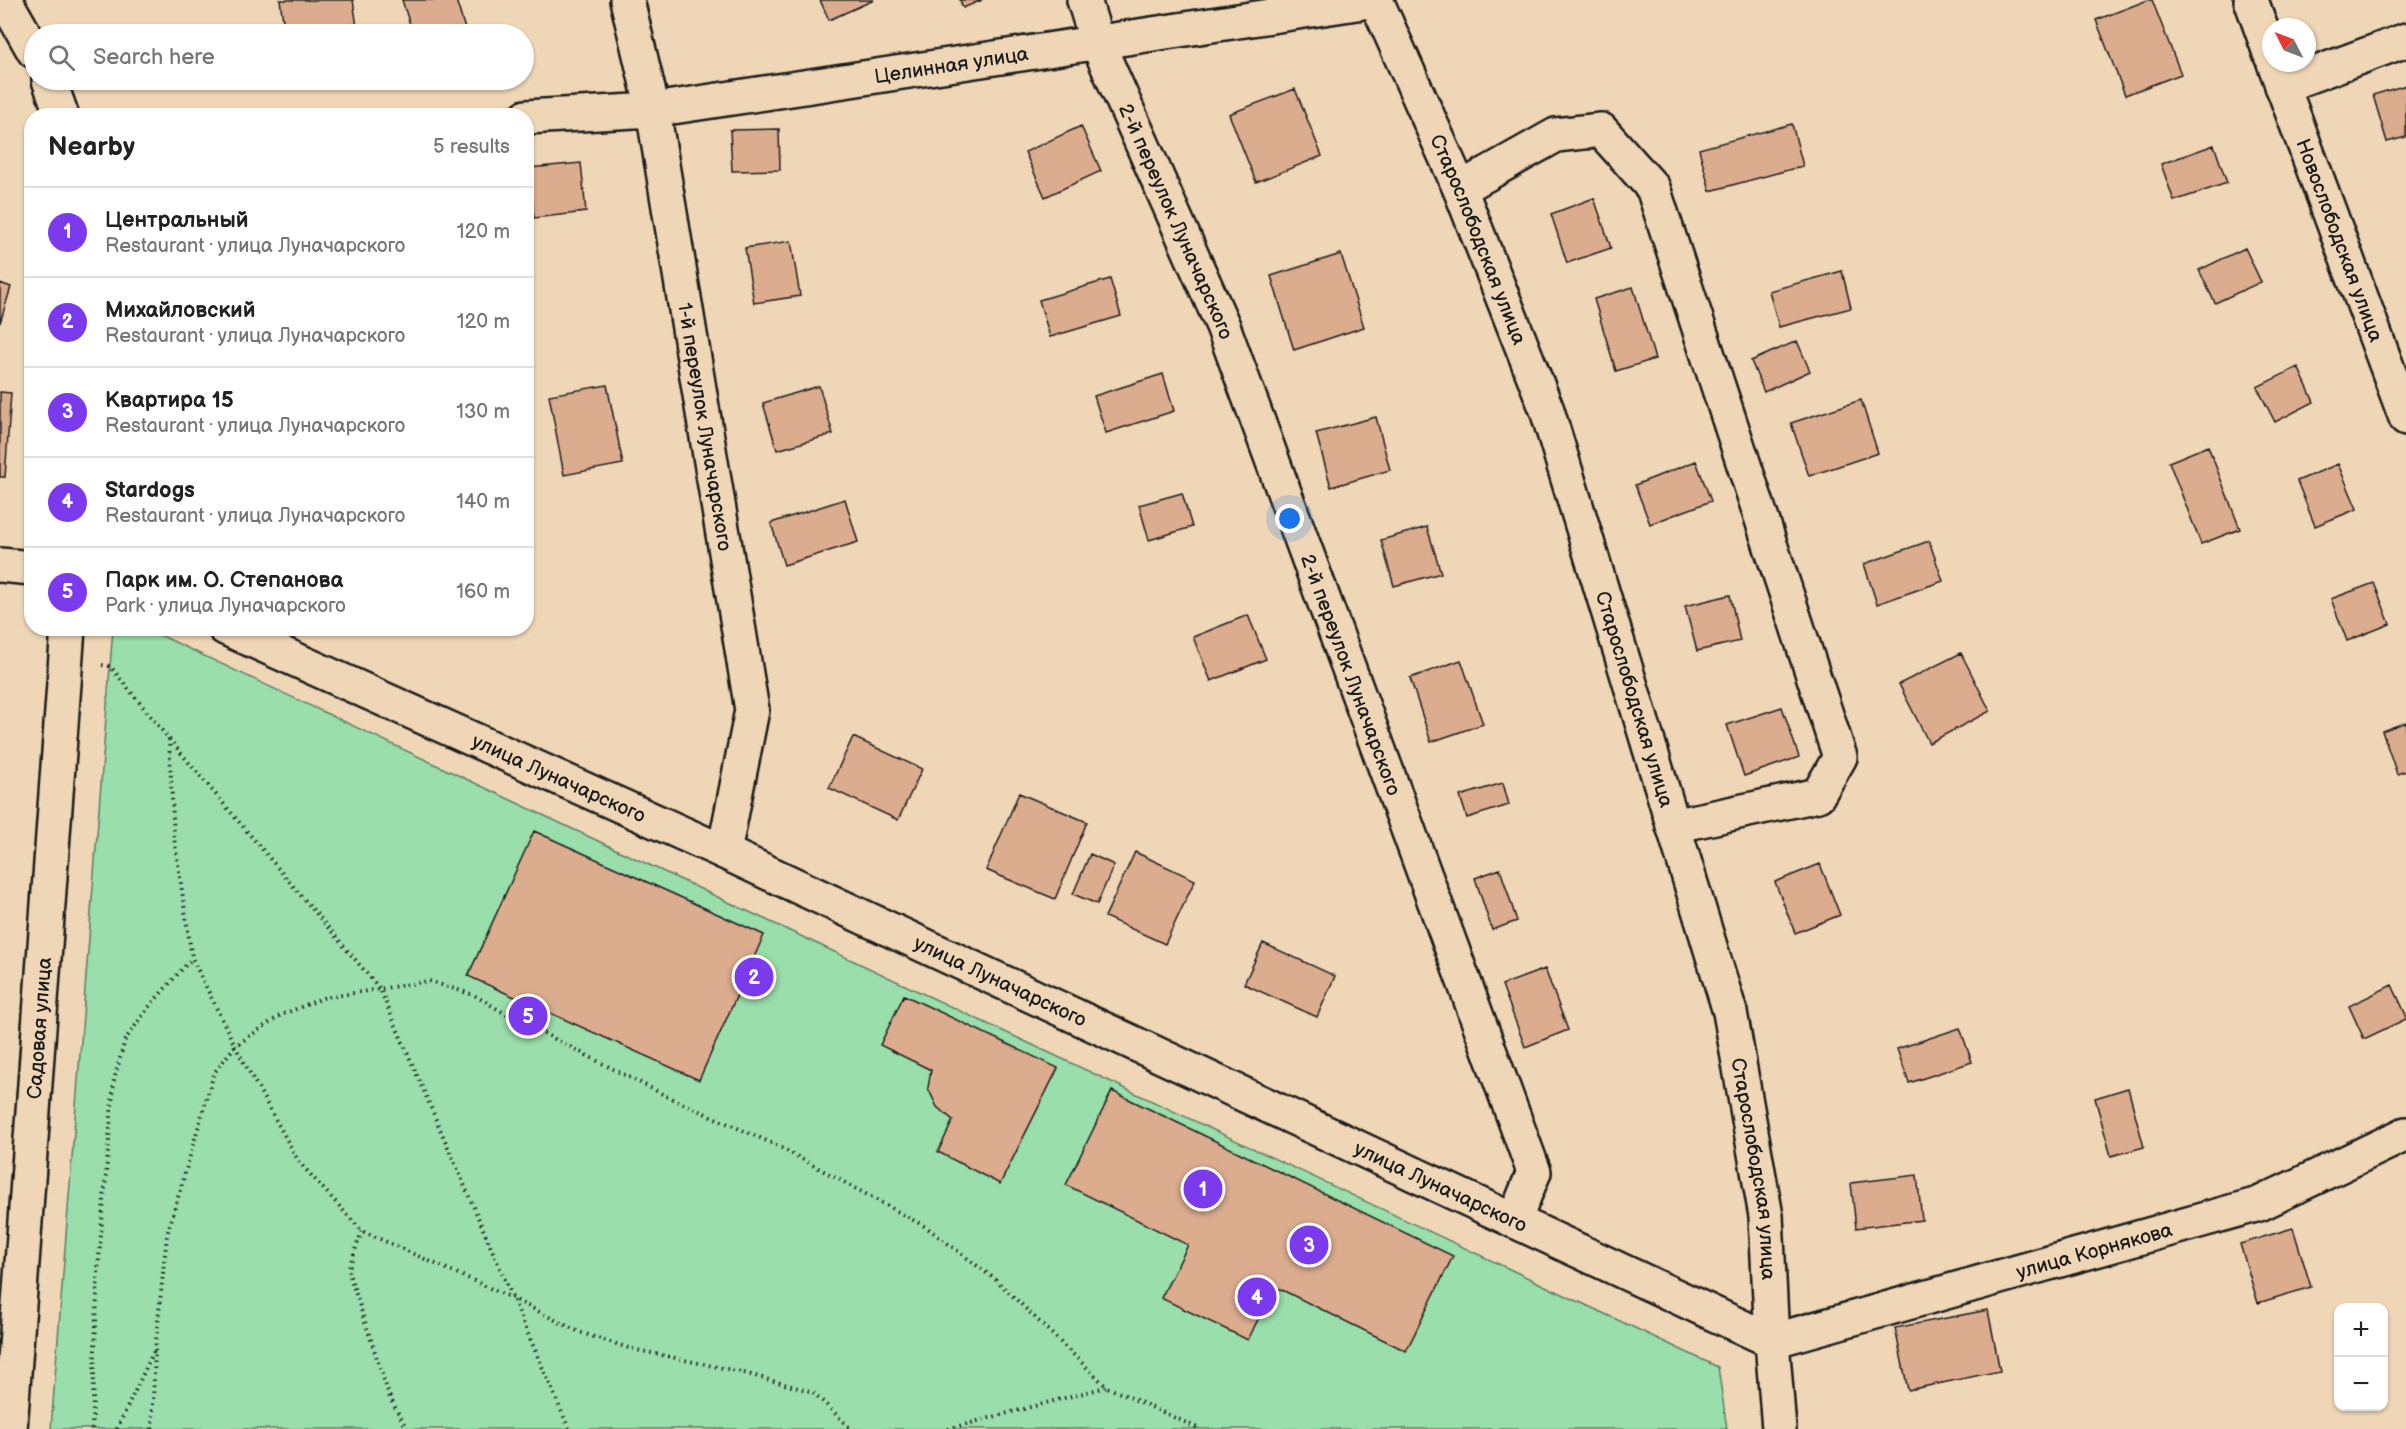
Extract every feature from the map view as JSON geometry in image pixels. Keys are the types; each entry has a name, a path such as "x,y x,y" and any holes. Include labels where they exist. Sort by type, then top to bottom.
{"street":[{"path":"5,0 24,33"},
{"name":"1-й переулок Луначарского","path":"627,0 653,110 752,711 724,852"},
{"name":"2-й переулок Луначарского","path":"1084,0 1097,42 1223,326 1534,1172 1514,1221"},
{"name":"Целинная улица","path":"534,117 653,110 1376,0"},
{"name":"Старослободская улица","path":"1376,0 1460,189 1547,410 1730,1012 1766,1216 1779,1429"},
{"path":"2251,0 2262,31"},
{"path":"2278,75 2406,40"},
{"name":"Новослободская улица","path":"2278,75 2406,418"},
{"path":"53,90 59,108"},
{"path":"1460,189 1556,135 1601,130 1653,188 1840,757 1818,795 1673,826"},
{"path":"0,565 24,567"},
{"name":"Садовая улица","path":"10,1429 67,636"},
{"name":"улица Луначарского","path":"243,636 724,852 1772,1341"},
{"name":"улица Корнякова","path":"1772,1341 2259,1204 2406,1134"}],"path":[{"path":"65,662 110,666 169,740 380,989 569,1429"},
{"path":"169,740 174,837 192,958 235,1046 299,1162 362,1231 512,1298 579,1332 632,1349 737,1371 813,1392 851,1429"},
{"path":"92,1429 98,1270 114,1080 125,1040 147,1008 192,958"},
{"path":"152,1429 155,1350 167,1235 214,1073 235,1046 281,1015 323,998 429,981 474,995 506,1014 666,1096 778,1146 926,1227 996,1280 1107,1387 1197,1428"},
{"path":"362,1231 348,1270 390,1398 407,1429"},
{"path":"117,1429 155,1350"},
{"path":"948,1429 1107,1387"}],"green space":[{"path":"112,636 162,636 1718,1367 1727,1429 51,1429"}],"building":[{"path":"280,0 353,0 357,24 284,24"},
{"path":"402,0 456,0 463,24 410,24"},
{"path":"820,0 874,0 829,20"},
{"path":"960,0 982,0 963,8"},
{"path":"2152,0 2181,74 2125,95 2096,20"},
{"path":"2406,85 2406,137 2387,142 2373,95"},
{"path":"1295,89 1322,156 1256,182 1229,114"},
{"path":"1792,124 1803,166 1710,191 1699,149"},
{"path":"1081,126 1101,171 1045,197 1025,152"},
{"path":"779,129 780,170 732,171 730,130"},
{"path":"2214,145 2227,183 2174,201 2161,164"},
{"path":"581,163 586,212 534,218 534,168"},
{"path":"1594,198 1611,248 1567,263 1551,214"},
{"path":"791,241 800,296 754,303 745,248"},
{"path":"2245,248 2261,282 2215,303 2199,270"},
{"path":"1341,254 1364,327 1294,350 1271,276"},
{"path":"1842,271 1851,308 1779,327 1769,291"},
{"path":"1110,279 1121,316 1050,337 1039,300"},
{"path":"0,283 11,287 0,323"},
{"path":"1633,287 1655,359 1616,371 1594,299"},
{"path":"1797,341 1810,371 1764,392 1751,361"},
{"path":"2298,367 2314,402 2275,422 2257,387"},
{"path":"1163,374 1174,411 1106,433 1094,396"},
{"path":"607,385 623,464 564,475 549,395"},
{"path":"819,386 833,434 777,450 763,403"},
{"path":"0,392 11,393 5,477 0,477"},
{"path":"1861,400 1878,453 1809,476 1791,423"},
{"path":"1376,417 1390,470 1331,487 1316,433"},
{"path":"2208,446 2240,529 2201,544 2169,462"},
{"path":"1696,461 1711,501 1650,524 1635,485"},
{"path":"2338,464 2357,509 2315,526 2297,481"},
{"path":"1182,493 1192,527 1149,540 1139,505"},
{"path":"845,499 858,542 784,565 771,523"},
{"path":"1427,527 1441,573 1394,586 1381,540"},
{"path":"1929,541 1943,581 1877,604 1864,564"},
{"path":"2374,583 2390,624 2347,641 2331,599"},
{"path":"1730,595 1740,641 1697,651 1685,606"},
{"path":"1248,615 1266,659 1211,681 1193,637"},
{"path":"1961,653 1990,711 1929,743 1899,684"},
{"path":"1461,660 1483,724 1431,742 1410,678"},
{"path":"1782,707 1799,757 1744,776 1727,725"},
{"path":"2406,722 2406,771 2397,774 2382,731"},
{"path":"853,737 922,769 898,820 829,788"},
{"path":"1503,783 1509,805 1467,818 1460,796"},
{"path":"1019,793 1087,822 1055,899 986,870"},
{"path":"534,831 764,935 699,1080 468,976"},
{"path":"1135,852 1195,880 1165,944 1105,917"},
{"path":"1090,854 1114,865 1097,904 1073,894"},
{"path":"1820,864 1840,915 1795,933 1775,882"},
{"path":"1500,869 1517,921 1492,930 1475,878"},
{"path":"1263,943 1335,976 1317,1017 1244,984"},
{"path":"1545,969 1568,1030 1525,1047 1502,985"},
{"path":"2392,985 2406,1019 2364,1039 2349,1006"},
{"path":"904,995 1058,1068 1000,1184 938,1152 953,1120 937,1107 928,1088 931,1070 880,1045"},
{"path":"1960,1028 1972,1062 1909,1083 1897,1049"},
{"path":"2128,1088 2144,1147 2111,1156 2095,1098"},
{"path":"1112,1091 1453,1256 1406,1351 1274,1286 1248,1340 1161,1298 1188,1245 1066,1185"},
{"path":"1917,1175 1922,1220 1856,1228 1851,1183"},
{"path":"2293,1228 2311,1287 2258,1303 2240,1244"},
{"path":"1988,1310 2000,1371 1908,1390 1895,1328"}],"place":[{"name":"Михайловский","path":"754,977"},
{"name":"Парк им. О. Степанова","path":"528,1016"},
{"name":"Центральный","path":"1203,1189"},
{"name":"Квартира 15","path":"1309,1245"},
{"name":"Stardogs","path":"1257,1297"}]}
